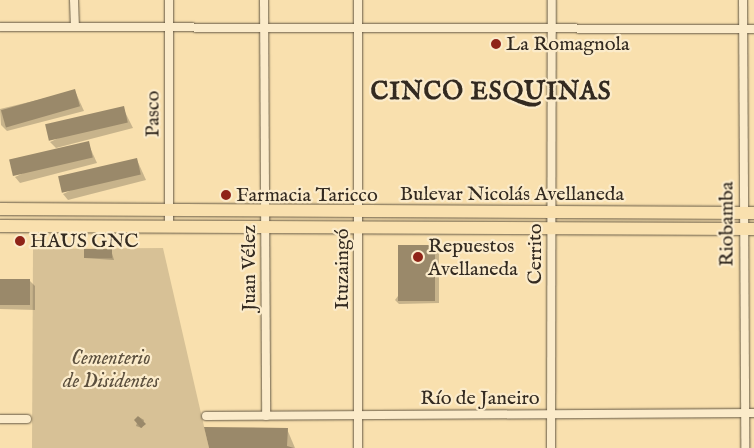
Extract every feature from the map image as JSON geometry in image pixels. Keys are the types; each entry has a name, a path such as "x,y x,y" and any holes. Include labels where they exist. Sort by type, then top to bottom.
{"main road":[{"name":"Bulevar Nicolás Avellaneda","path":"0,209 552,214 749,213"},
{"name":"Bulevar Nicolás Avellaneda","path":"0,226 749,229"}],"street":[{"path":"74,0 75,27"},
{"name":"Pasco","path":"169,0 169,227"},
{"name":"Juan Vélez","path":"264,0 266,416"},
{"name":"Ituzaingó","path":"358,0 358,448"},
{"name":"Cerrito","path":"551,448 552,0"},
{"name":"Riobamba","path":"743,0 742,28 749,213 745,448"},
{"path":"0,27 754,28"},
{"name":"Río de Janeiro","path":"206,416 754,413"},
{"path":"0,419 27,419"}],"green space":[{"name":"Cementerio de Disidentes","path":"163,248 209,448 32,448 33,249"}],"building":[{"path":"75,89 80,106 6,128 1,110"},
{"path":"124,106 128,123 49,141 45,124"},
{"path":"89,141 93,158 13,176 9,159"},
{"path":"137,158 141,175 62,193 58,176"},
{"path":"398,245 435,245 435,301 398,301"},
{"path":"84,249 112,249 112,258 84,258"},
{"path":"0,279 30,279 30,305 0,305"},
{"path":"138,416 146,424 141,428 134,420"},
{"path":"204,427 288,428 287,446 294,448 209,448"}],"place":[{"name":"La Romagnola","path":"496,44"},
{"name":"Farmacia Taricco","path":"226,195"},
{"name":"HAUS GNC","path":"20,241"},
{"name":"Repuestos Avellaneda","path":"418,257"}],"district":[{"name":"CINCO ESQUINAS","path":"491,92"}]}
